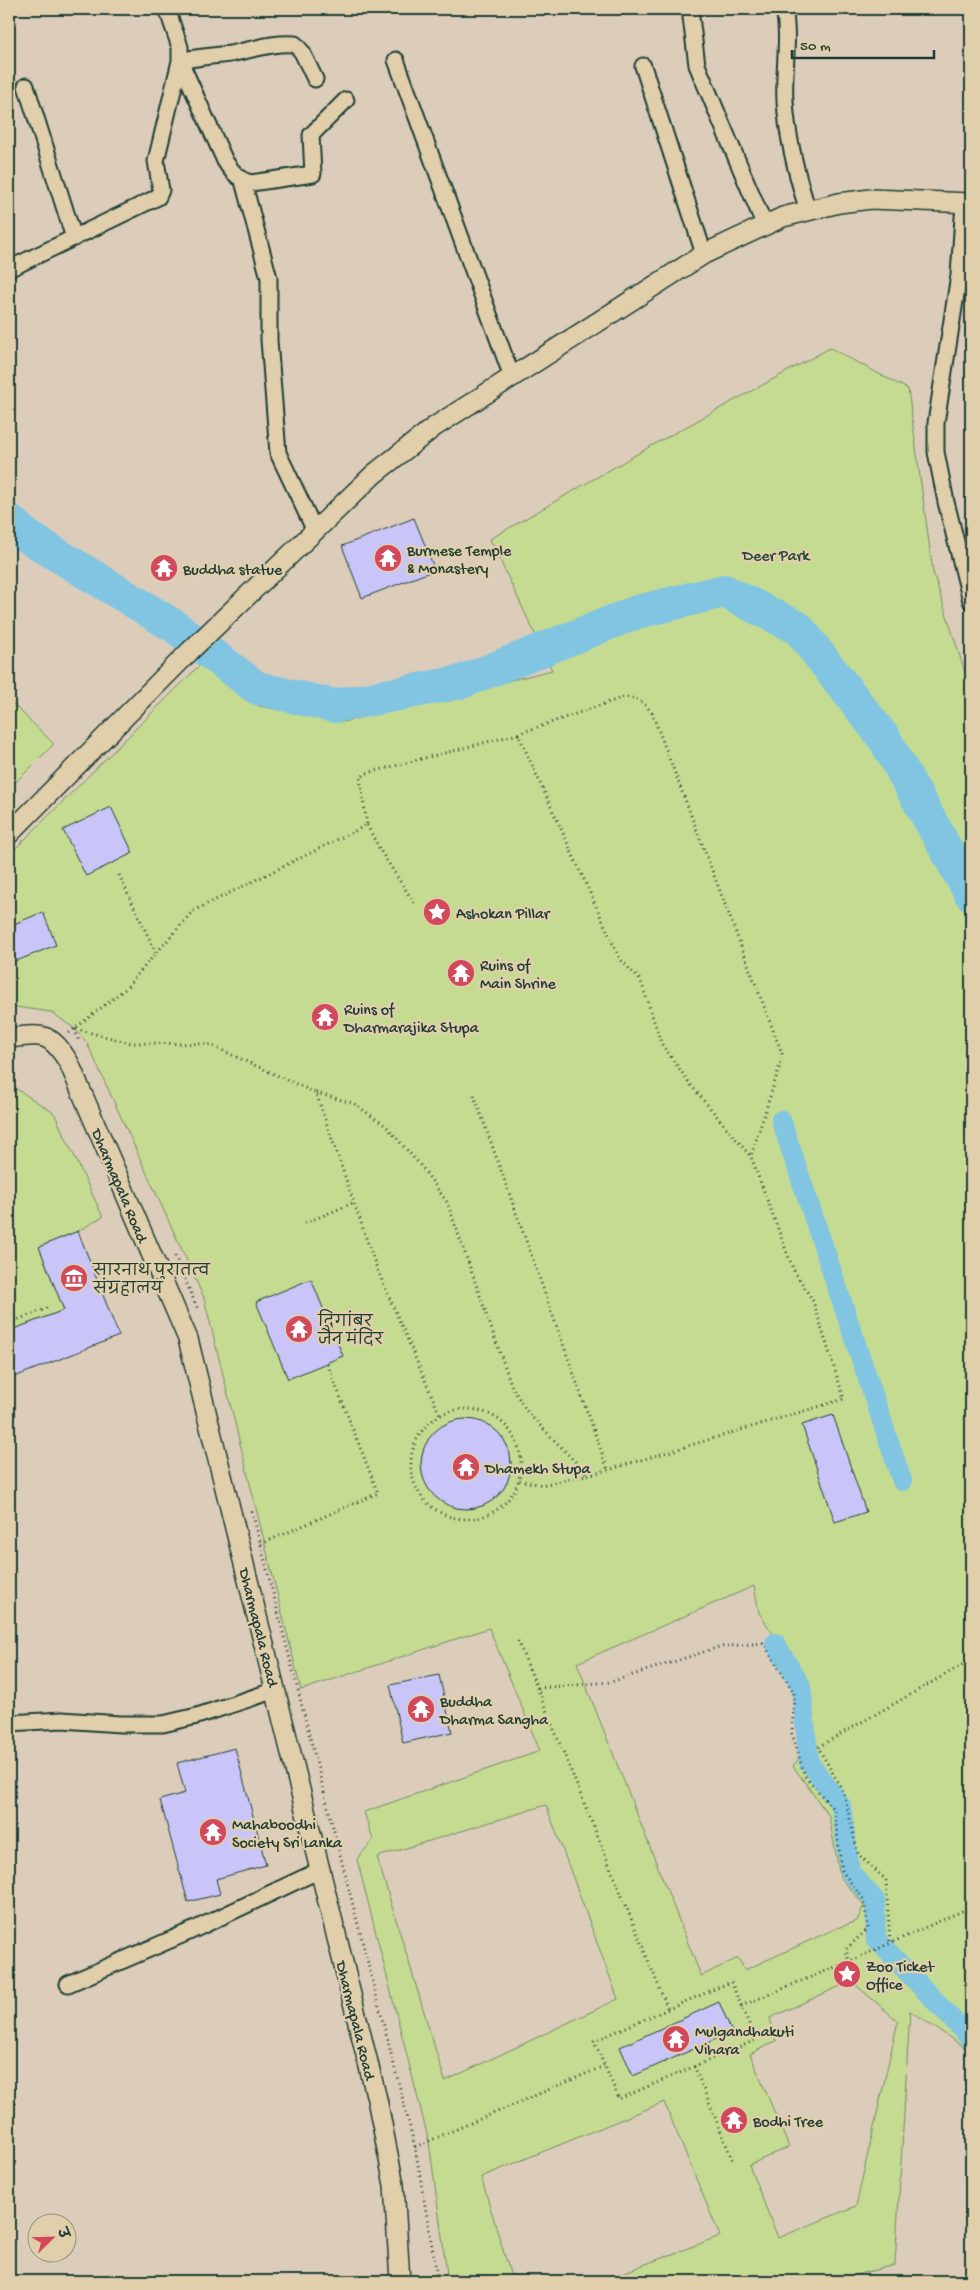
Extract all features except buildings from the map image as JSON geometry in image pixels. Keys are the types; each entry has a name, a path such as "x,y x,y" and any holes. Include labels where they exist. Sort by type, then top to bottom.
{"street":[{"path":"9,269 158,197 161,190 156,161 180,61 180,47 167,9"},
{"path":"690,9 694,57 765,226"},
{"path":"784,9 786,30 785,102 796,166 808,211"},
{"path":"180,61 282,43 295,44 302,52 315,79"},
{"path":"396,60 512,377"},
{"path":"180,61 225,161 231,170 243,181 251,183 313,174 311,135 346,100"},
{"path":"643,66 704,254"},
{"path":"26,86 74,238"},
{"path":"243,181 269,278 269,340 278,453 315,531"},
{"path":"9,834 214,628 374,474 434,427 704,254 783,218 839,203 871,199 968,203 936,423 936,452 946,502 971,601"},
{"path":"9,1038 40,1036 57,1043"},
{"name":"Dharmapala Road","path":"57,1043 69,1063 188,1339 377,2099 388,2150 396,2212 400,2281"},
{"path":"9,1723 62,1720 120,1724 163,1724 196,1716 276,1690"},
{"path":"68,1984 191,1931 320,1870"}],"path":[{"path":"414,903 380,850 368,824 360,778 367,773 518,734 624,697 634,698 646,705 652,713 783,1056 751,1157"},
{"path":"518,734 620,960 641,981 661,1043 690,1084 751,1157 793,1269 812,1301 844,1399 608,1470 542,1485 520,1480"},
{"path":"57,1043 125,989 193,911 368,824"},
{"path":"119,875 156,953"},
{"path":"75,1029 131,1043 208,1044 316,1093 353,1103 386,1126 422,1166 447,1202 512,1387 528,1413 587,1474"},
{"path":"316,1093 377,1269 440,1415"},
{"path":"474,1095 608,1470"},
{"path":"306,1223 353,1203"},
{"path":"9,1323 50,1307"},
{"path":"261,1544 378,1494 327,1363"},
{"path":"459,1409 480,1410 498,1418 508,1427 518,1445 521,1459 520,1480 511,1497 497,1511 476,1519 455,1518 440,1513 422,1497 414,1480 411,1463 415,1445 425,1427 440,1415 459,1409"},
{"path":"518,1641 668,2009"},
{"path":"538,1688 611,1682 719,1647 763,1643 794,1693 792,1734 805,1776 834,1810 842,1871 864,1900 868,1929 846,1949 849,1962"},
{"path":"890,1942 886,1880 858,1854 844,1793 818,1747 971,1660"},
{"path":"741,2006 849,1962 971,1907"},
{"path":"731,1982 756,2040 618,2099 594,2040 668,2009 731,1982"},
{"path":"415,2147 604,2066"},
{"path":"694,2066 732,2161"}],"green space":[{"name":"Deer Park","path":"830,348 908,389 933,572 971,691 971,2044 964,2047 910,2011 895,2265 832,2281 448,2281 429,2142 357,1859 373,1840 364,1812 540,1751 489,1628 301,1690 204,1298 87,1043 75,1029 51,1012 9,1006 9,855 204,661 259,706 343,722 552,670 490,539 651,446","holes":["754,1586 759,1613 800,1674 815,1740 793,1766 829,1816 840,1877 864,1905 857,1921 837,1928 745,1970 738,1958 701,1976 577,1663","546,1805 618,1999 445,2081 377,1857","851,1981 898,2021 856,2206 778,2238 749,2165 789,2147 750,2054 776,2041 770,2018","664,2102 720,2236 609,2278 511,2276 481,2177"]},
{"path":"9,700 54,744 9,789"},
{"path":"9,1084 54,1113 103,1217 78,1231 40,1247 64,1310 9,1331"}],"waterway":[{"path":"9,520 25,535 174,626 257,688 334,706 461,682 637,612 724,591 798,628 884,738 971,894"},
{"path":"781,1120 902,1481"},
{"path":"775,1643 801,1686 809,1762 841,1806 850,1872 875,1900 876,1939 971,2039"}],"place":[{"name":"Burmese Temple & Monastery","path":"388,558"},
{"name":"Buddha statue","path":"164,568"},
{"name":"Ashokan Pillar","path":"437,912"},
{"name":"Ruins of Main Shrine","path":"461,973"},
{"name":"Ruins of Dharmarajika Stupa","path":"325,1017"},
{"name":"सारनाथ पुरातत्व संग्रहालय","path":"74,1278"},
{"name":"दिगांबर जैन मंदिर","path":"299,1329"},
{"name":"Dhamekh Stupa","path":"466,1467"},
{"name":"Buddha Dharma Sangha","path":"421,1709"},
{"name":"Mahaboodhi Society Sri Lanka","path":"213,1832"},
{"name":"Zoo Ticket Office","path":"847,1974"},
{"name":"Mulgandhakuti Vihara","path":"676,2039"},
{"name":"Bodhi Tree","path":"734,2120"}]}
